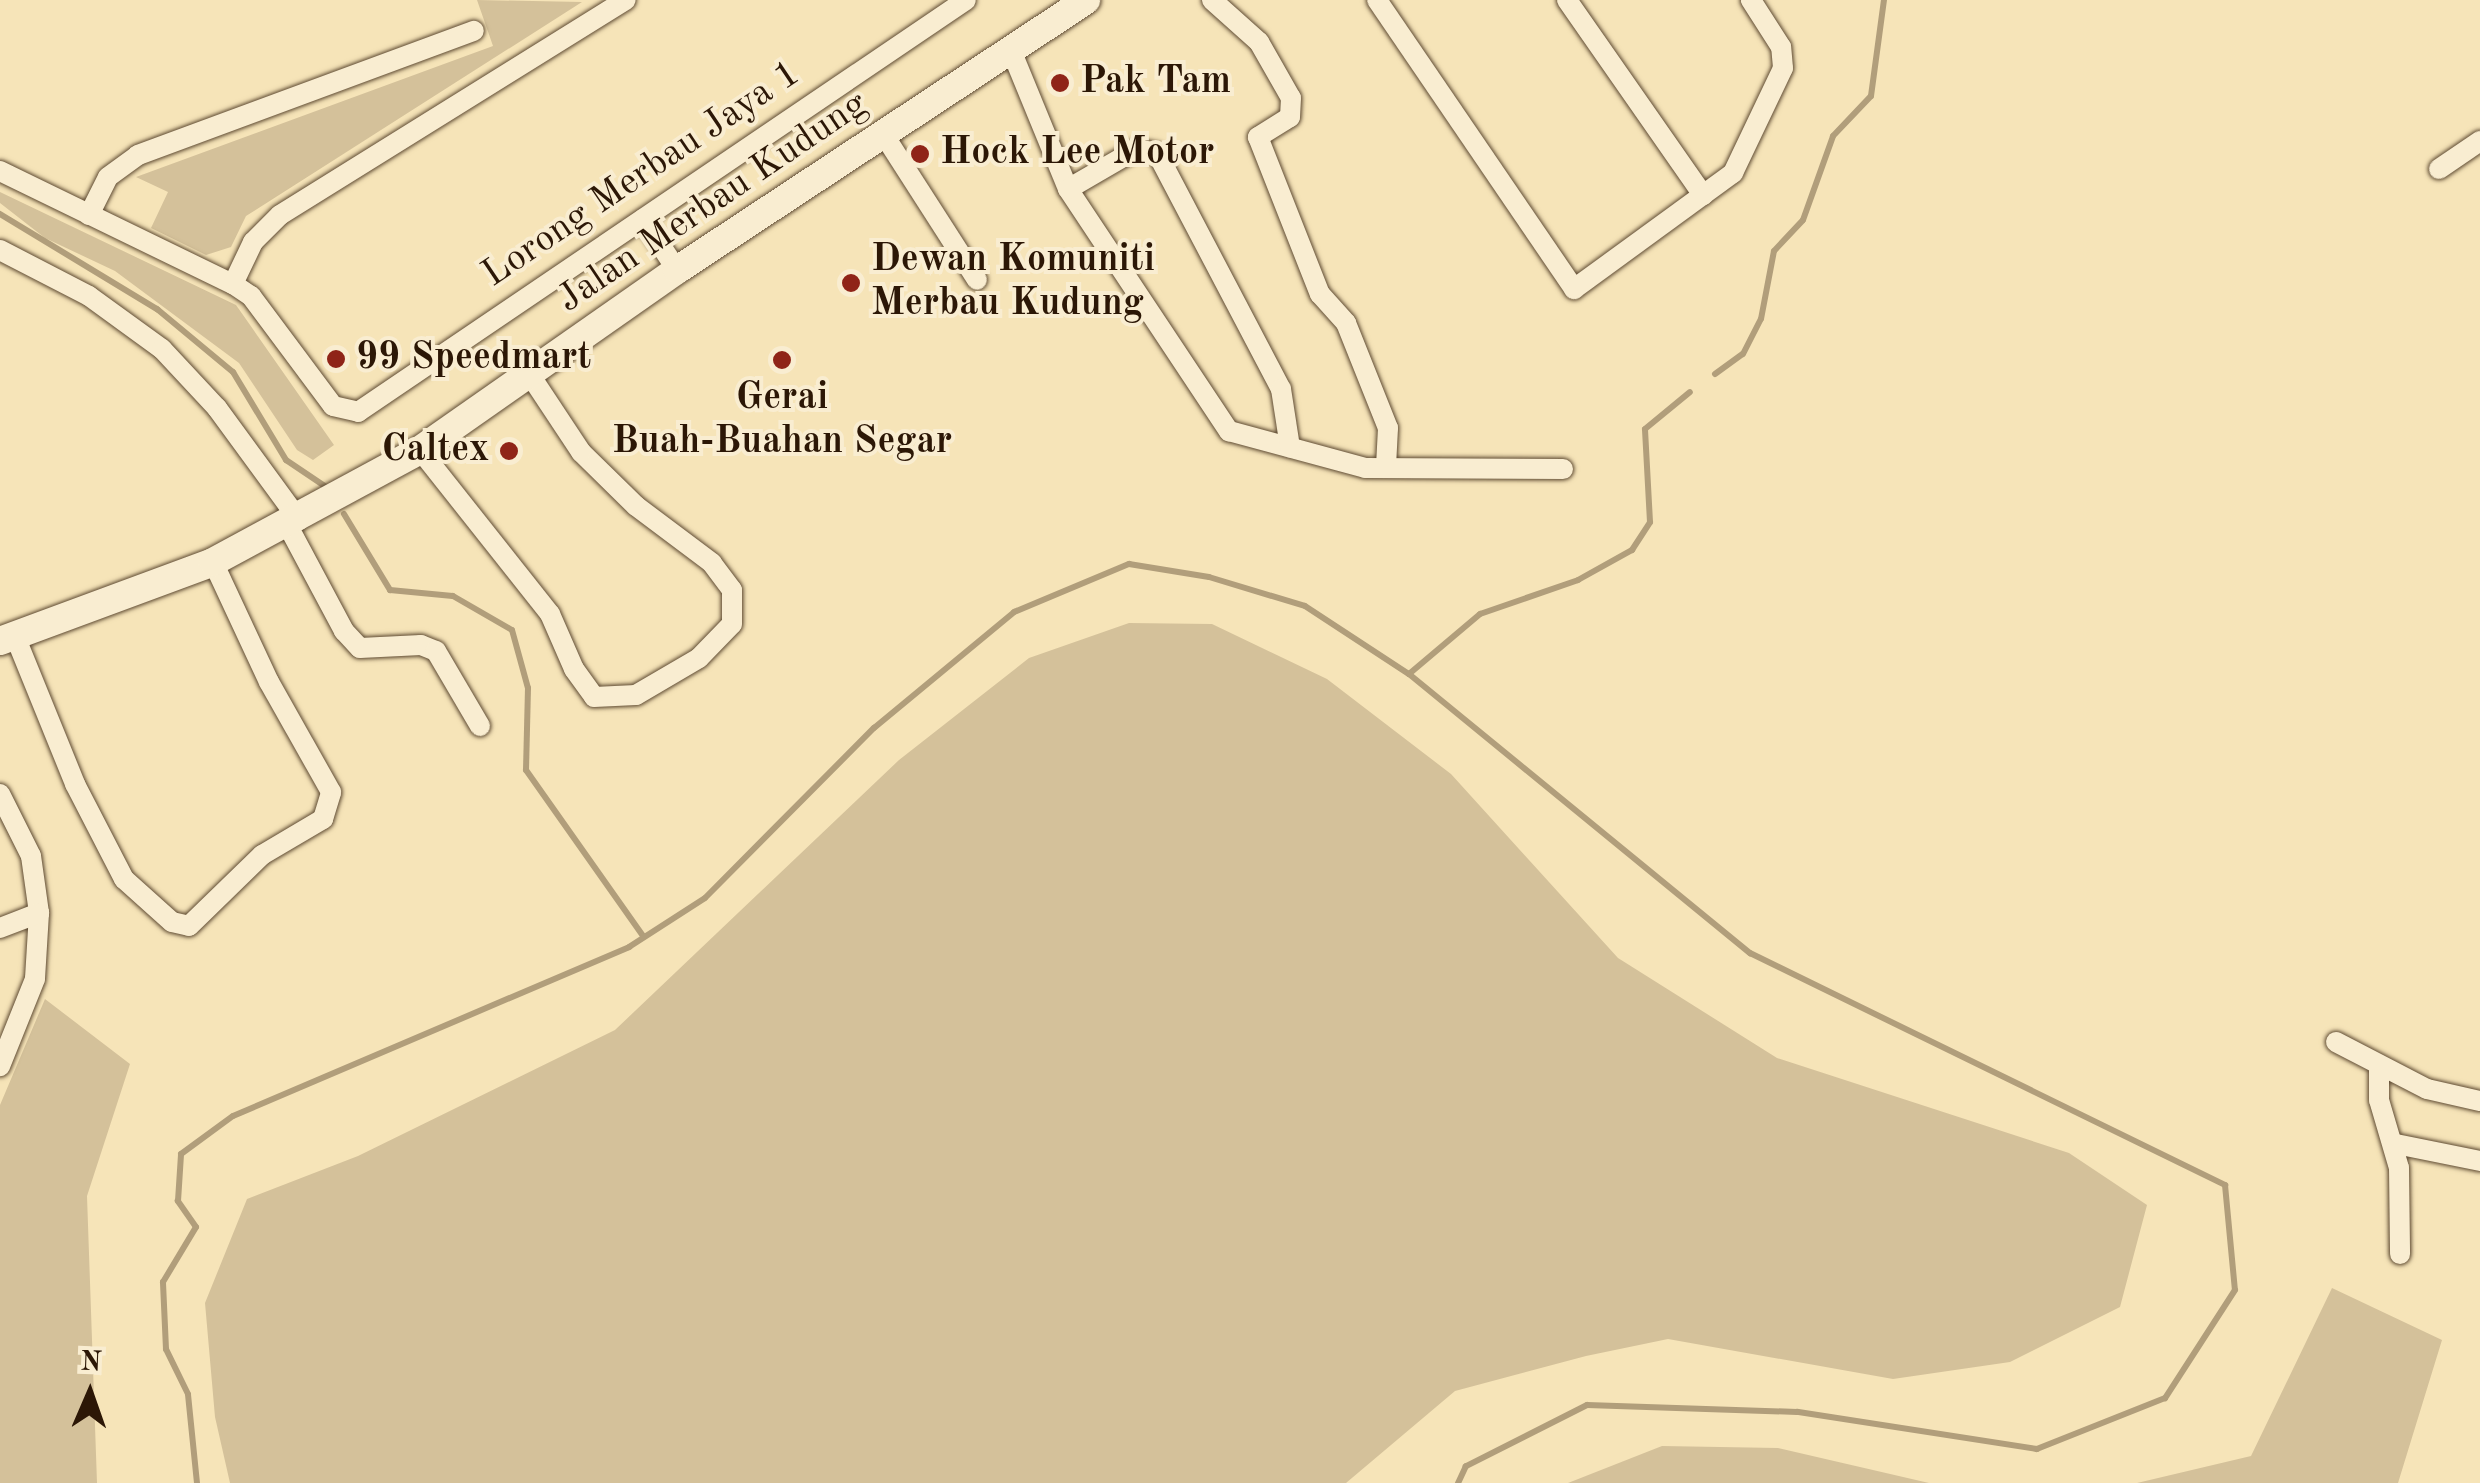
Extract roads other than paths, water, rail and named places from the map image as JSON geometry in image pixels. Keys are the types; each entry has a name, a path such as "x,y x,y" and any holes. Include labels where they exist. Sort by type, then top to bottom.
{"main road":[{"name":"Jalan Merbau Kudung","path":"8,638 213,562 294,523 420,450 677,270 1086,0"}],"street":[{"path":"0,171 233,284 253,242 280,215 625,0"},
{"name":"Lorong Merbau Jaya 1","path":"233,284 250,296 334,406 358,412 966,0"},
{"path":"1212,0 1242,22 1287,86 1290,117 1258,138 1320,294 1346,323 1360,354 1388,428 1386,465"},
{"path":"1377,0 1574,290 1703,195 1741,159 1782,68 1781,47 1751,0"},
{"path":"1567,0 1703,195"},
{"path":"89,216 108,177 138,155 474,31"},
{"path":"1011,50 1068,190 1219,422 1238,436 1365,468 1386,465 1564,470"},
{"path":"884,136 977,280"},
{"path":"2439,169 2480,141"},
{"path":"1068,190 1137,150 1157,153 1281,388 1290,448"},
{"path":"642,218 677,270"},
{"path":"0,250 89,296 162,349 217,408 294,523 352,640 360,648 421,644 436,651 480,726"},
{"path":"420,450 550,614 574,669 594,697 636,695 699,658 732,624 732,590 712,563 636,506 581,452 528,372"},
{"path":"8,638 124,879 172,922 189,926 262,855 323,818 332,792 269,682 213,562"},
{"path":"0,794 31,856 39,913 35,979 0,1066"},
{"path":"0,928 39,913"},
{"path":"2336,1042 2427,1090 2480,1101"},
{"path":"2379,1068 2379,1100 2396,1144 2400,1254"},
{"path":"2396,1144 2480,1161"}],"waterway":[{"path":"1715,374 1743,354 1761,319 1774,251 1803,220 1833,136 1871,96 1884,0"},
{"path":"0,214 157,309 233,372 286,460 329,489"},
{"path":"1409,674 1480,614 1578,580 1632,550 1650,522 1645,429 1690,392"},
{"path":"344,514 390,590 453,596 512,630 528,688 526,770 644,937"},
{"path":"197,1483 188,1394 166,1349 163,1282 196,1227 178,1201 181,1154 233,1116 629,947 705,898 874,728 1014,612 1129,564 1209,577 1305,606 1409,674 1750,953 2225,1185 2235,1290 2165,1398 2037,1449 1797,1412 1587,1405 1466,1466 1458,1483"}],"place":[{"name":"Pak Tam","path":"1060,83"},
{"name":"Hock Lee Motor","path":"920,154"},
{"name":"Dewan Komuniti Merbau Kudung","path":"851,283"},
{"name":"99 Speedmart","path":"336,359"},
{"name":"Gerai Buah-Buahan Segar","path":"782,360"},
{"name":"Caltex","path":"509,451"}]}
